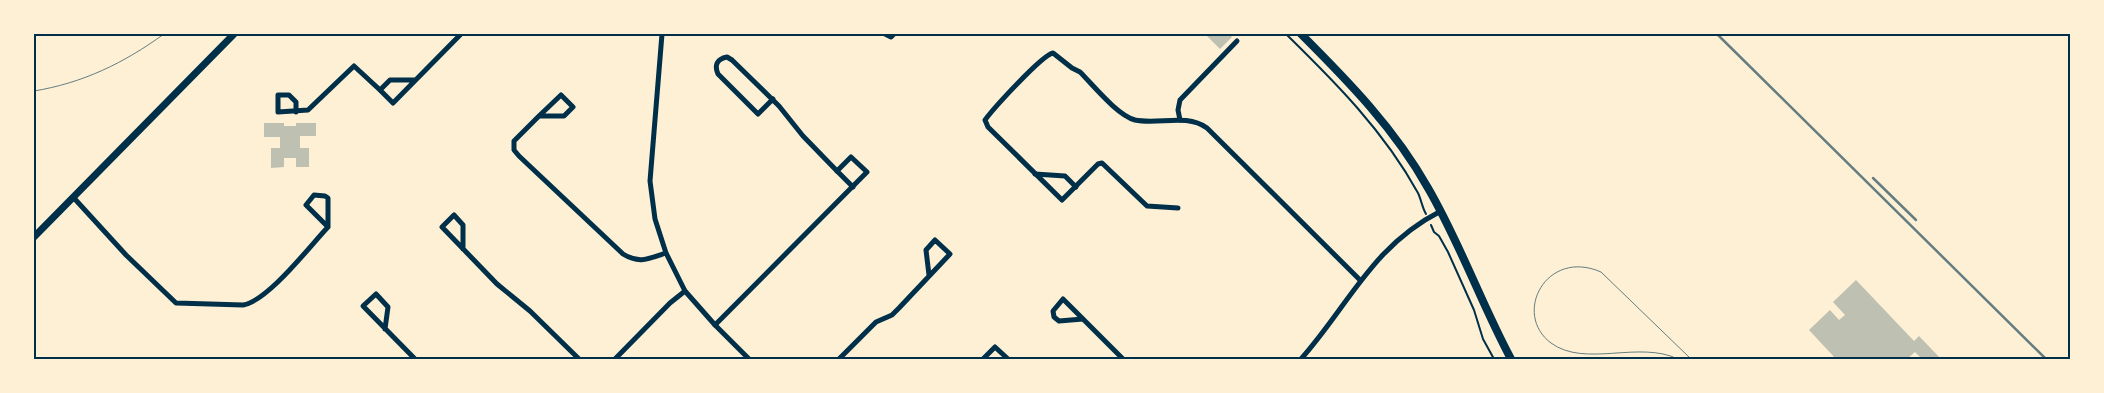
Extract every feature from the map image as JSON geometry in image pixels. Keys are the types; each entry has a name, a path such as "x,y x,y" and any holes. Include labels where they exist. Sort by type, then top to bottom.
{"main road":[{"path":"1300,34 1346,79 1380,119 1421,176 1440,211 1511,359"}],"street":[{"path":"34,237 234,34"},
{"path":"296,112 296,102 289,95 278,95 278,112 296,112 308,110 354,66 393,103 461,34"},
{"path":"662,34 650,181 655,219 666,253 685,291 715,325 750,359"},
{"path":"885,34 891,37 894,34"},
{"path":"1180,120 1178,110 1180,100 1236,41"},
{"path":"1178,208 1147,206 1102,164 1098,164 1062,200 988,127 985,120 1048,54 1058,55 1072,68 1080,72 1119,111 1128,117 1142,120 1195,122 1207,128 1360,280"},
{"path":"772,99 758,114 718,74 716,63 720,58 727,57 732,60 772,99 803,136 853,187"},
{"path":"380,90 390,80 415,80"},
{"path":"539,116 564,116 573,107 561,95 539,116 514,140 514,150 519,156 623,254 635,260 640,260 666,253"},
{"path":"715,325 868,172 852,157 837,171"},
{"path":"1035,174 1065,176 1076,187"},
{"path":"73,197 126,255 172,300 182,304 243,305 255,302 280,279 328,227 328,198 314,195 306,205 328,227"},
{"path":"1301,359 1360,280 1393,243 1440,211"},
{"path":"463,249 463,225 454,215 442,227 463,249 497,284 530,311 579,359"},
{"path":"839,359 876,322 892,315 950,254 935,240 926,250 929,275"},
{"path":"615,359 670,303 685,291"},
{"path":"385,329 388,307 376,294 363,306 385,329 415,359"},
{"path":"1083,319 1059,322 1054,317 1053,311 1063,299 1083,319 1123,359"},
{"path":"983,359 995,347 1008,359"}],"path":[{"path":"1286,34 1339,86 1364,114 1419,194 1422,206 1434,232 1440,236 1448,252 1474,310 1481,334 1494,359"}],"building":[{"path":"1205,34 1229,34 1232,37 1220,49"},
{"path":"264,123 284,123 284,126 296,126 296,123 316,123 316,136 300,136 300,148 309,148 309,167 296,167 296,158 284,158 284,167 271,168 271,148 280,148 280,137 264,137"},
{"path":"1856,280 1914,341 1919,336 1941,359 1922,359 1915,352 1907,359 1836,359 1809,330 1830,310 1839,320 1845,315 1833,302"}],"tram line":[{"path":"34,91 69,83 118,63 164,34"},
{"path":"1678,359 1663,354 1646,352 1596,354 1565,350 1551,343 1540,331 1535,316 1535,301 1541,288 1551,276 1564,269 1581,267 1601,272 1691,359"}],"railway":[{"path":"1717,34 2046,359"},
{"path":"1873,178 1916,220"}]}
